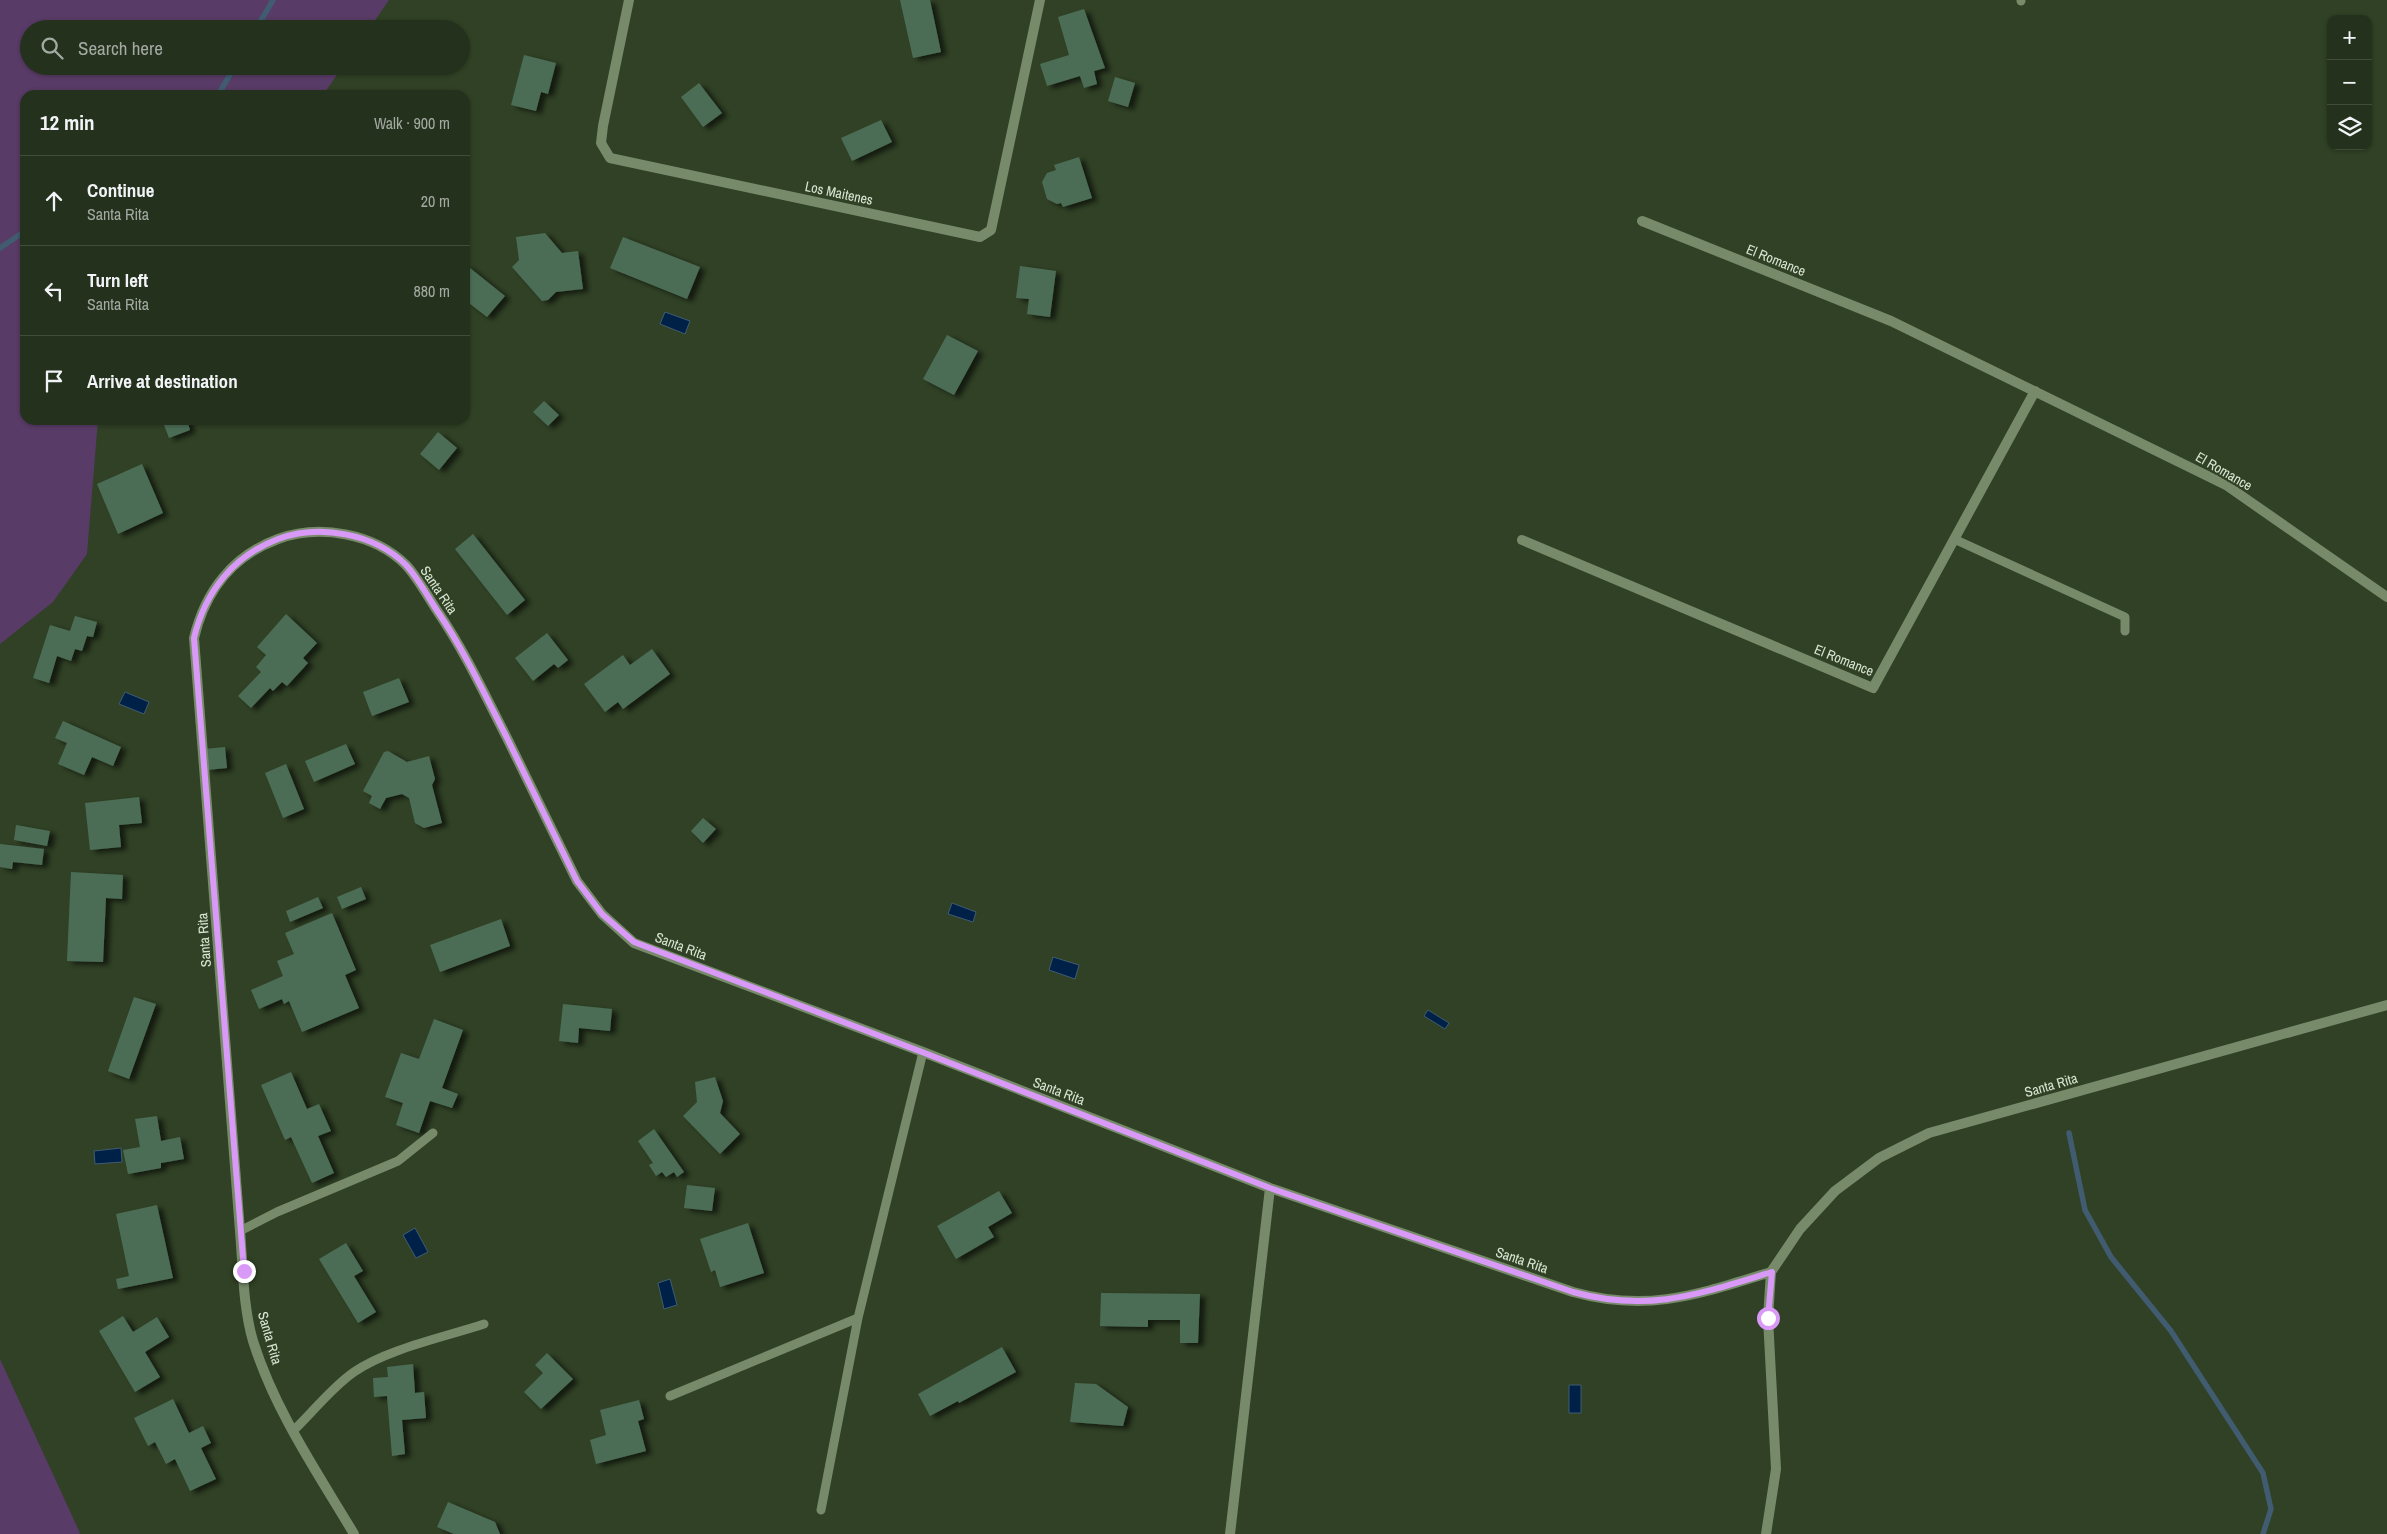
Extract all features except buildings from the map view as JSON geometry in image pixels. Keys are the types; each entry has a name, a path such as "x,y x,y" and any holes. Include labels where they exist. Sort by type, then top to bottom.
{"street":[{"name":"Los Maitenes","path":"629,0 603,126 601,143 610,158 980,237 991,230 1040,0"},
{"name":"El Romance","path":"1642,221 1891,321 2226,485 2387,597"},
{"name":"El Romance","path":"1522,540 1873,688 2034,391"},
{"name":"Santa Rita","path":"354,1534 275,1398 253,1340 240,1232 194,638 205,604 225,574 252,551 284,537 321,532 358,537 392,554 406,565 462,648 577,881 589,898 618,929 634,942 1270,1188 1573,1292 1612,1301 1654,1302 1676,1299 1772,1272"},
{"name":"Santa Rita","path":"1766,1534 1776,1469 1768,1318 1772,1272 1800,1229 1834,1191 1879,1158 1912,1141 1939,1131 2387,1005"},
{"path":"1230,1534 1270,1188"}],"lane":[{"path":"1954,539 2124,617 2125,631"},
{"path":"821,1510 858,1318 922,1052"},
{"path":"240,1232 277,1212 398,1161 433,1133"},
{"path":"670,1396 858,1318"},
{"path":"293,1431 343,1381 363,1367 399,1352 484,1324"}],"shaded area":[{"path":"0,0 389,0 375,20 20,20 20,75 337,75 326,90 20,90 20,425 98,425 87,554 53,602 0,644"},
{"path":"0,1359 80,1533 79,1534 0,1534"}],"water":[{"path":"665,312 690,321 685,334 660,324"},
{"path":"125,692 149,702 144,714 119,704"},
{"path":"952,903 976,912 973,922 948,914"},
{"path":"1053,957 1079,965 1075,979 1049,970"},
{"path":"1428,1010 1449,1023 1445,1029 1424,1016"},
{"path":"121,1148 122,1162 95,1164 94,1151"},
{"path":"415,1228 428,1252 416,1258 403,1235"},
{"path":"670,1279 677,1305 664,1309 658,1283"},
{"path":"1569,1385 1581,1385 1581,1413 1569,1413"}],"waterway":[{"path":"261,20 273,0"},
{"path":"221,90 230,75"},
{"path":"0,248 20,234"},
{"path":"2069,1133 2085,1210 2111,1257 2171,1331 2263,1473 2271,1509 2263,1534"}],"route":[{"path":"244,1271 194,638 198,620 214,588 237,562 252,551 284,537 302,533 321,532 340,533 358,537 376,544 406,565 462,648 577,881 602,914 634,942 1270,1188 1573,1292 1612,1301 1654,1302 1697,1294 1772,1272 1768,1318"}]}
